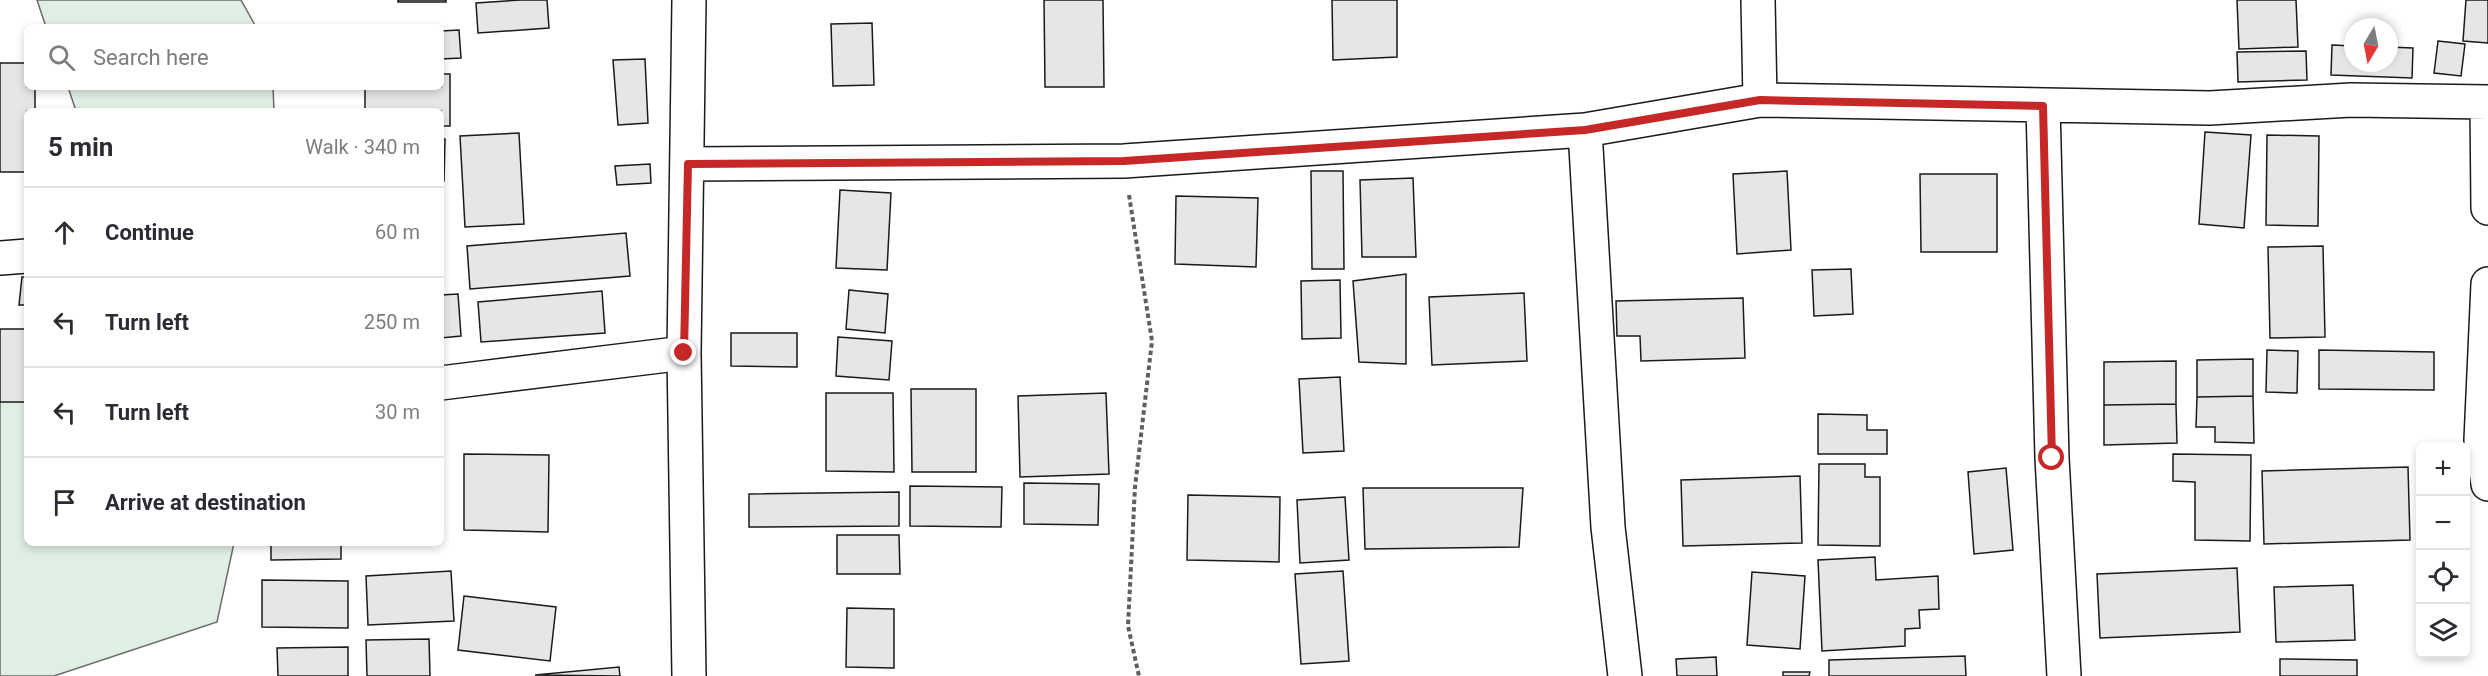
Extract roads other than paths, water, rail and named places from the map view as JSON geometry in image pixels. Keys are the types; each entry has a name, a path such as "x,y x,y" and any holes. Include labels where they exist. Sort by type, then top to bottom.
{"street":[{"path":"688,0 688,164 684,353 689,676"},
{"path":"1758,0 1760,100"},
{"path":"688,164 1124,161 1585,130 1760,100 2210,108 2351,100 2487,102 2488,208"},
{"path":"2043,106 2052,458 2064,676"},
{"path":"1585,130 1608,527 1625,676"},
{"path":"0,258 24,256"},
{"path":"2488,284 2481,440 2488,483"},
{"path":"444,383 684,353"}]}
